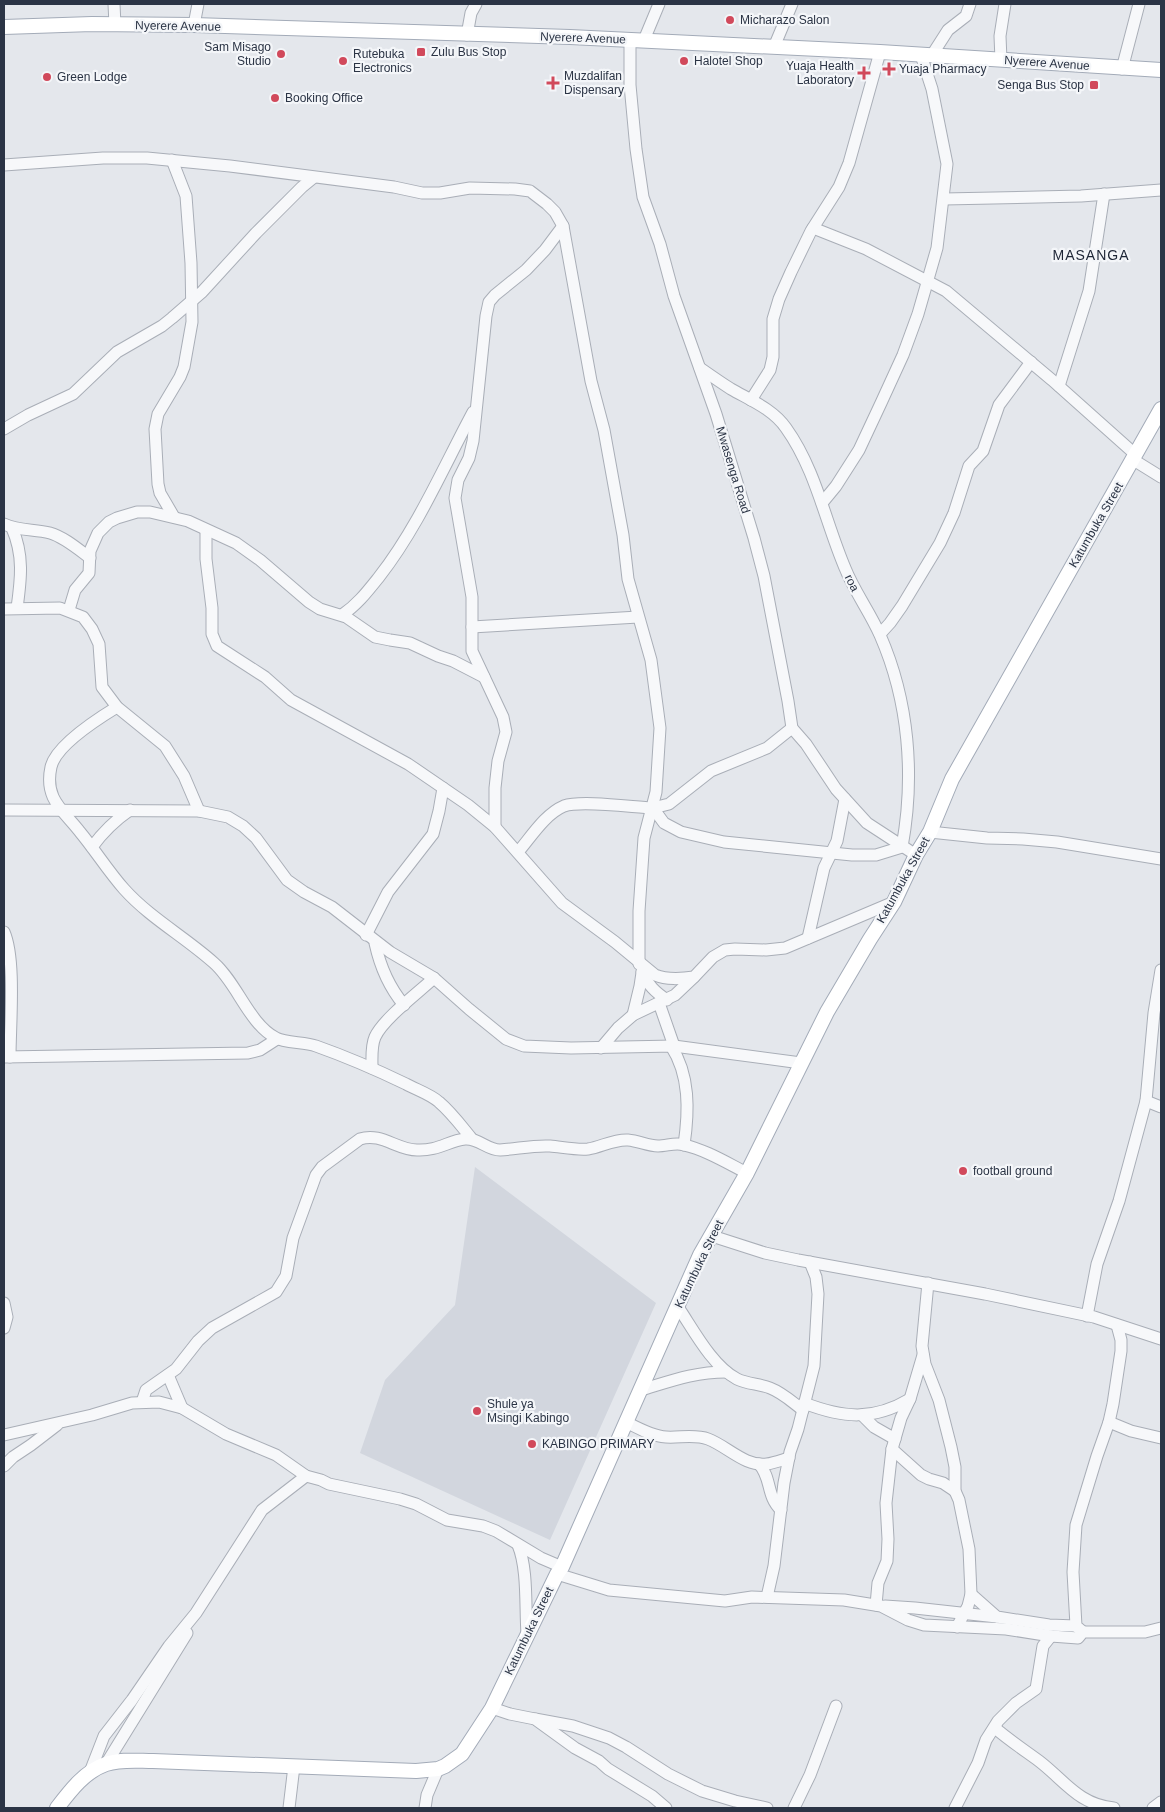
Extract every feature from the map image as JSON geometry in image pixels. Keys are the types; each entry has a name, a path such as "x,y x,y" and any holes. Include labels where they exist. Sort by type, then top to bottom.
{"main road":[{"name":"Nyerere Avenue","path":"4,27 194,25 637,40 880,52 1161,70"},
{"name":"Katumbuka Street","path":"57,1808 90,1772 106,1764 121,1761 389,1771 438,1769 462,1754 492,1708 527,1634 560,1571 700,1255 747,1172 832,1004 894,902 916,855 930,832 952,779 1161,409"}],"street":[{"path":"114,4 115,25"},
{"path":"194,25 198,4"},
{"path":"467,35 476,4"},
{"path":"637,40 659,4"},
{"path":"774,47 792,4"},
{"path":"822,502 836,486 859,450 903,355 928,282 938,248 948,164 926,55 948,30 966,16 970,4"},
{"path":"1001,60 1000,36 1005,4"},
{"path":"1122,69 1139,4"},
{"name":"Mwasenga Road","path":"637,40 630,85 643,197 660,244 674,296 716,414 754,538 764,576 792,728"},
{"path":"751,400 770,370 773,357 773,319 790,272 813,228 839,187 849,163 880,52"},
{"path":"4,165 103,158 172,160 394,187 422,193 440,193 486,187 530,192 555,212 563,226 591,381 604,430 619,510 628,579 638,617 648,643 660,728 653,808 644,838 639,912 640,986 633,1015"},
{"path":"172,160 186,196 191,264 192,322 186,360 180,377 158,414 155,429 160,494 174,517"},
{"path":"4,429 28,415 73,394 117,352 162,326 191,302 223,271 256,233 313,178"},
{"path":"944,199 1081,196 1161,190"},
{"path":"1058,386 1089,291 1104,194"},
{"path":"495,827 498,761 506,732 503,717 472,650 472,597 455,498 458,480 473,441 487,309 495,294 518,277 545,250 563,226"},
{"path":"813,228 866,248 952,296 1058,386 1134,457 1161,478"},
{"path":"880,634 902,606 940,543 954,513 969,466 983,451 999,405 1030,362"},
{"name":"roa","path":"700,368 764,407 786,427 804,456 815,481 845,568 862,604 880,634 895,677 906,728 910,765 902,847"},
{"path":"342,615 362,599 393,559 433,490 452,450 475,409"},
{"path":"69,610 75,590 88,575 92,544 98,533 106,524 117,518 137,512 150,512 174,517 245,548 309,602 320,609 342,615 375,637 410,642 484,677"},
{"path":"8,526 52,534 90,558"},
{"path":"8,526 19,546 21,556 17,608"},
{"path":"206,530 206,559 212,608 212,634 217,646 265,677 291,700 408,764 468,805 495,827 562,902 615,942 641,967 663,978 694,977"},
{"path":"4,609 54,607 69,610 83,616 96,638 100,650 102,687 117,707 165,746 180,769 199,811"},
{"path":"472,627 638,617"},
{"path":"117,707 74,737 55,758 51,767 50,780 51,790 60,810 80,832 124,889 156,919 221,968 262,1026 277,1039 311,1044 372,1068 432,1097 448,1110 472,1139 488,1148 498,1150 548,1146 590,1149 627,1140 652,1145 684,1145 747,1172"},
{"path":"518,852 550,816 564,806 578,803 653,808 669,804 711,771 767,748 792,728 806,744 836,789 867,823 916,855"},
{"path":"404,1005 394,994 387,981 371,939 388,892 433,834 443,788"},
{"path":"808,938 824,868 837,841 845,799"},
{"path":"653,808 664,823 681,832 724,842 831,853 876,855 902,847"},
{"path":"4,810 199,811 228,817 243,826 256,838 287,880 304,892 332,907 371,939 434,978 468,1010 513,1043 524,1046 601,1048 672,1046 801,1062"},
{"path":"92,847 103,832 130,810"},
{"path":"930,832 1057,842 1161,859"},
{"path":"601,1048 618,1028 633,1015 675,995 713,957 724,950 786,948 894,902"},
{"path":"4,932 11,972 7,1057 248,1053 260,1050 277,1039"},
{"path":"641,967 646,982 663,1001 672,1046 685,1078 687,1103 684,1145"},
{"path":"1087,1316 1097,1264 1119,1201 1146,1102 1154,1013 1161,970"},
{"path":"372,1068 372,1048 379,1030 434,978"},
{"path":"1146,1102 1161,1107"},
{"path":"142,1402 146,1390 168,1375 184,1360 198,1341 212,1328 276,1292 286,1276 292,1238 316,1175 322,1167 364,1137 386,1140 406,1149 417,1150 436,1149 454,1142 472,1139"},
{"path":"712,1236 764,1253 928,1283 1087,1316 1146,1332 1161,1339"},
{"path":"767,1597 774,1566 789,1458 814,1366 818,1294 816,1277 810,1262"},
{"path":"928,1283 923,1354 939,1400 951,1447 955,1491 960,1500 969,1549 970,1594 964,1614 957,1627"},
{"path":"4,1303 7,1317 4,1328"},
{"path":"678,1307 712,1356 726,1372 738,1380 769,1388 803,1406 862,1415 883,1413 896,1408 910,1399"},
{"path":"878,1605 908,1620 924,1625 1006,1629 1078,1638 1079,1629 1073,1572 1076,1525 1097,1456 1110,1422 1121,1351 1121,1340 1117,1325"},
{"path":"878,1605 878,1583 887,1561 886,1503 894,1444 923,1354"},
{"path":"641,1390 680,1377 712,1372 726,1372"},
{"path":"168,1375 182,1408"},
{"path":"4,1435 142,1402 170,1404 182,1408 226,1434 276,1456 306,1476 329,1484 408,1501 447,1520 483,1526 496,1531 560,1571 609,1590 725,1601 752,1597 844,1600 997,1617 1079,1629 1145,1632 1161,1628"},
{"path":"862,1415 874,1428 894,1444 921,1475 943,1483 955,1491"},
{"path":"626,1422 663,1437 695,1436 707,1438 740,1457 759,1464 767,1464 789,1458"},
{"path":"1110,1422 1131,1431 1161,1438"},
{"path":"4,1466 13,1457 59,1423"},
{"path":"759,1464 766,1475 770,1496 781,1510"},
{"path":"106,1764 262,1512 306,1476"},
{"path":"90,1772 104,1736 132,1700 169,1646 196,1613 262,1510 306,1476"},
{"path":"518,1545 524,1568 527,1634"},
{"path":"970,1594 997,1617"},
{"path":"956,1808 978,1763 986,1740 998,1721 1016,1703 1036,1689 1043,1646 1051,1636"},
{"path":"794,1808 810,1775 836,1706"},
{"path":"492,1708 510,1714 573,1726 609,1738 668,1774 702,1791 767,1808"},
{"path":"535,1719 575,1748 652,1796 666,1808"},
{"path":"995,1728 1040,1762 1076,1795 1108,1808 1114,1808"},
{"path":"289,1808 294,1766"},
{"path":"425,1808 427,1795 438,1769"},
{"path":"1153,1808 1161,1802"}],"shaded area":[{"path":"475,1167 656,1303 550,1540 360,1453 385,1380 455,1305"}],"place":[{"name":"Micharazo Salon","path":"730,20"},
{"name":"Zulu Bus Stop","path":"421,52"},
{"name":"Sam Misago Studio","path":"281,54"},
{"name":"Rutebuka Electronics","path":"343,61"},
{"name":"Halotel Shop","path":"684,61"},
{"name":"Yuaja Pharmacy","path":"889,69"},
{"name":"Yuaja Health Laboratory","path":"864,73"},
{"name":"Green Lodge","path":"47,77"},
{"name":"Muzdalifan Dispensary","path":"553,83"},
{"name":"Senga Bus Stop","path":"1094,85"},
{"name":"Booking Office","path":"275,98"},
{"name":"football ground","path":"963,1171"},
{"name":"Shule ya Msingi Kabingo","path":"477,1411"},
{"name":"KABINGO PRIMARY","path":"532,1444"}],"district":[{"name":"MASANGA","path":"1091,255"}]}
